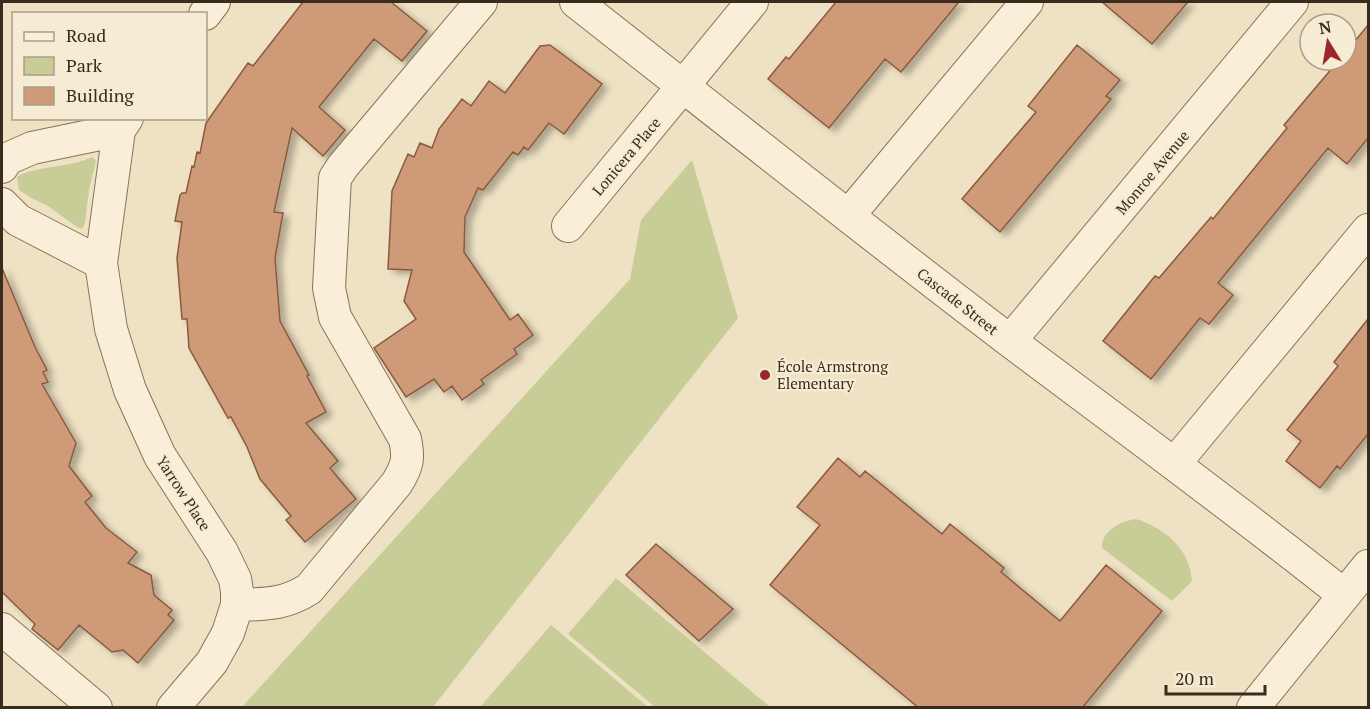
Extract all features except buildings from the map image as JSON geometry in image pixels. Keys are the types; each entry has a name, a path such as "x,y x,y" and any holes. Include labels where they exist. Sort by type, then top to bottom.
{"street":[{"path":"237,605 281,603 309,589 397,483 406,468 408,454 405,439 334,317 328,288 335,178 343,165 480,2"},
{"name":"Cascade Street","path":"576,2 848,216 1010,341 1175,463 1344,595"},
{"name":"Lonicera Place","path":"568,226 752,2"},
{"path":"848,216 1027,2"},
{"name":"Monroe Avenue","path":"1010,341 1292,2"},
{"name":"Yarrow Place","path":"2,167 7,159 32,148 123,124 101,263 111,329 130,390 160,456 226,559 235,579 237,605 228,633 212,662 174,708"},
{"path":"2,204 18,220 101,263"},
{"path":"1175,463 1368,230"},
{"path":"1253,708 1368,566"},
{"path":"2,629 96,708"}],"green space":[{"path":"92,157 96,161 82,229 19,190 17,177 24,173 83,161"},
{"path":"692,160 738,318 433,707 242,707 630,279 641,220"},
{"path":"1136,519 1166,534 1174,541 1186,559 1192,581 1172,601 1102,548 1108,532 1124,522"},
{"path":"616,578 770,707 655,707 568,634"},
{"path":"551,625 648,707 480,707"}],"place":[{"name":"École Armstrong Elementary","path":"765,375"}]}
